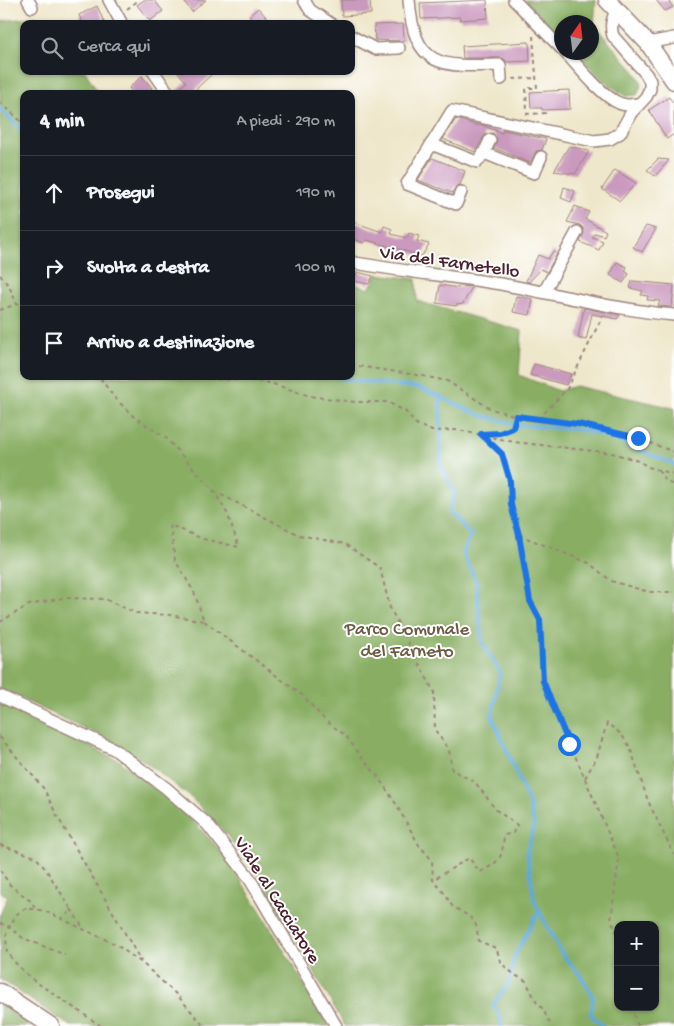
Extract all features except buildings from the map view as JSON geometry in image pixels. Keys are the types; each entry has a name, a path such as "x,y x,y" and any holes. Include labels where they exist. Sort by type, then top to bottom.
{"street":[{"path":"109,0 119,20"},
{"path":"304,0 310,10 325,20"},
{"path":"409,0 412,26 423,49 431,57 444,63 459,66 500,65 501,79"},
{"path":"514,0 554,41"},
{"path":"612,5 648,43 674,81"},
{"path":"461,192 456,204 407,184 452,111 594,141 610,139 620,133 631,113 646,97 650,89 650,81 613,36 611,29 612,5"},
{"path":"355,38 375,49 399,48"},
{"path":"648,43 674,38"},
{"path":"573,60 619,103 638,104"},
{"path":"156,75 166,90"},
{"path":"431,144 476,162 484,153 490,140"},
{"path":"484,153 534,174 541,158"},
{"path":"544,292 577,232"},
{"name":"Via del Farnetello","path":"355,263 464,278 674,315"},
{"name":"Viale al Cacciatore","path":"0,696 114,749 153,777 208,824 248,876 336,1026"},
{"path":"0,992 51,1026"}],"path":[{"path":"115,13 126,10 139,0"},
{"path":"532,19 537,88 526,88 527,114 546,113 546,110"},
{"path":"501,79 536,78"},
{"path":"0,102 20,120"},
{"path":"0,275 9,286 17,304"},
{"path":"0,310 20,304"},
{"path":"541,420 544,413 567,390 608,304"},
{"path":"355,366 447,381 491,409 516,416 578,424 621,434 638,438 674,452"},
{"path":"102,380 113,396 134,417 165,437 214,492 227,513 239,548 203,539 170,525 175,560 194,592 204,621"},
{"path":"252,380 273,384 310,396 354,402 387,402 405,411 416,424 432,431 458,430 514,442 612,453 639,461 648,467 674,474"},
{"path":"481,434 500,433 513,428 516,416"},
{"path":"481,434 502,454 510,481 511,505 519,535 530,601 540,620 543,681 619,858 611,920 614,927"},
{"path":"659,470 666,482 674,483"},
{"path":"214,492 300,536 345,544 380,568 390,608 434,692 435,730 449,750 452,770 475,782 496,810 517,825 512,833 504,835 502,851 496,864 480,872 469,858 433,880"},
{"path":"519,535 589,563 611,581 649,592 674,592"},
{"path":"0,622 29,605 63,598 104,599 136,614 170,614 204,621 302,695 325,720 346,736 376,774 420,846 432,860 433,880 452,906 470,917 476,925 479,941 496,948 502,964 526,981 536,1003 543,1009 551,1026"},
{"path":"585,778 597,757 607,723 621,734 630,747 648,801 674,855"},
{"path":"0,738 44,789 56,814 142,963"},
{"path":"0,845 36,857 48,871 83,927"},
{"path":"0,870 10,885 32,902 35,909"},
{"path":"101,1026 33,980 7,952 6,936 9,927 17,914 24,909 49,912 115,944 142,963 178,995 204,1026"},
{"path":"60,918 68,914 71,909"},
{"path":"0,923 9,927 23,938 65,955"},
{"path":"632,1011 638,1026"}],"green space":[{"path":"525,0 596,0 595,15 554,15 554,31"},
{"name":"Parco Comunale del Farneto","path":"34,17 47,20 20,20 20,75 87,75 97,90 20,90 20,380 355,380 355,284 369,289 377,274 416,279 417,301 522,331 519,375 559,391 575,386 674,408 674,1026 345,1026 261,879 223,830 189,796 144,761 112,741 0,689 0,25 2,21"},
{"path":"599,31 636,73 642,83 637,95 625,96 601,78 583,60 599,60"},
{"path":"0,703 120,761 182,810 223,853 258,907 329,1026 70,1026 0,979 0,915 8,896 0,892"},
{"path":"0,1004 32,1026 0,1026"}],"waterway":[{"path":"0,109 20,129"},
{"path":"351,380 420,388 480,415 518,425 582,430 603,435 674,464"},
{"path":"440,395 441,466 455,494 449,512 471,534 463,554 476,581 482,642 500,672 492,716 529,803 534,825 527,852 534,899 539,911 515,955 509,983 493,1005 500,1016 501,1026"},
{"path":"539,911 562,954 581,976 593,997 591,1015 603,1026"}],"route":[{"path":"569,744 543,681 540,620 530,601 519,535 511,505 510,481 502,454 481,434 500,433 513,428 516,416 578,424 638,438"}]}
